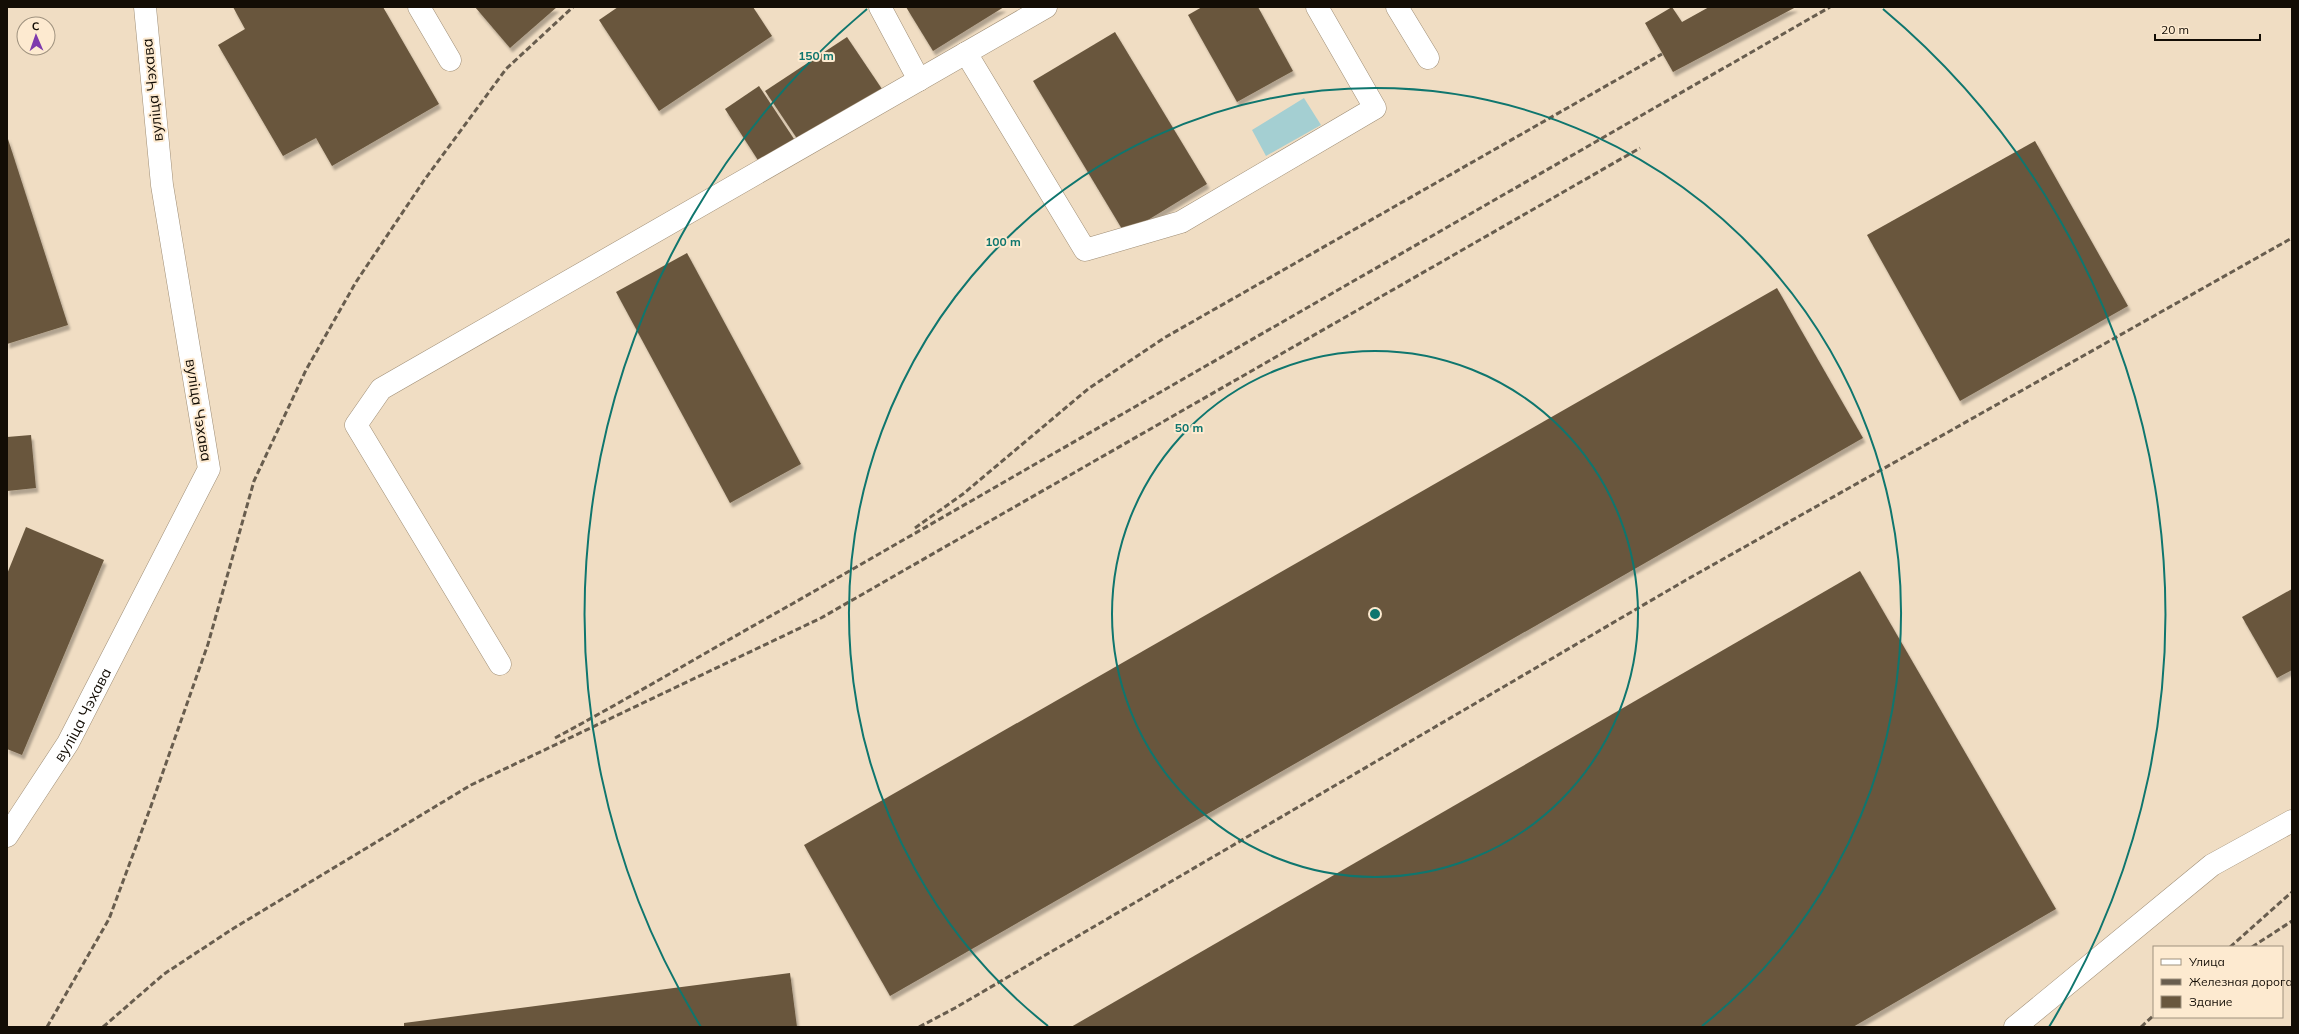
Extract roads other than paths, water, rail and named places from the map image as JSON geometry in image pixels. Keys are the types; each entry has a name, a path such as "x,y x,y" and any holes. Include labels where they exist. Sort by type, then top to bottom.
{"street":[{"name":"вуліца Чэхава","path":"7,836 68,743 209,469 162,185 145,7"},
{"path":"419,7 450,60"},
{"path":"880,7 919,80"},
{"path":"500,664 356,424 380,389 1046,7"},
{"path":"966,53 1085,250 1181,222 1375,108 1317,7"},
{"path":"1397,7 1428,58"},
{"path":"2015,1027 2212,865 2292,821"}],"water":[{"path":"1304,98 1321,125 1266,156 1252,130"}],"railway":[{"path":"47,1027 109,919 151,806 208,644 254,481 306,370 356,282 425,179 506,69 573,7"},
{"path":"555,738 792,604 1830,7"},
{"path":"915,528 963,494 1088,389 1164,338 1662,54"},
{"path":"103,1027 164,974 234,928 471,785 821,618 1640,148"},
{"path":"919,1027 955,1008 1686,580 2292,238"},
{"path":"2231,946 2292,892"},
{"path":"2254,946 2292,921"},
{"path":"2141,1027 2153,1016"}]}
